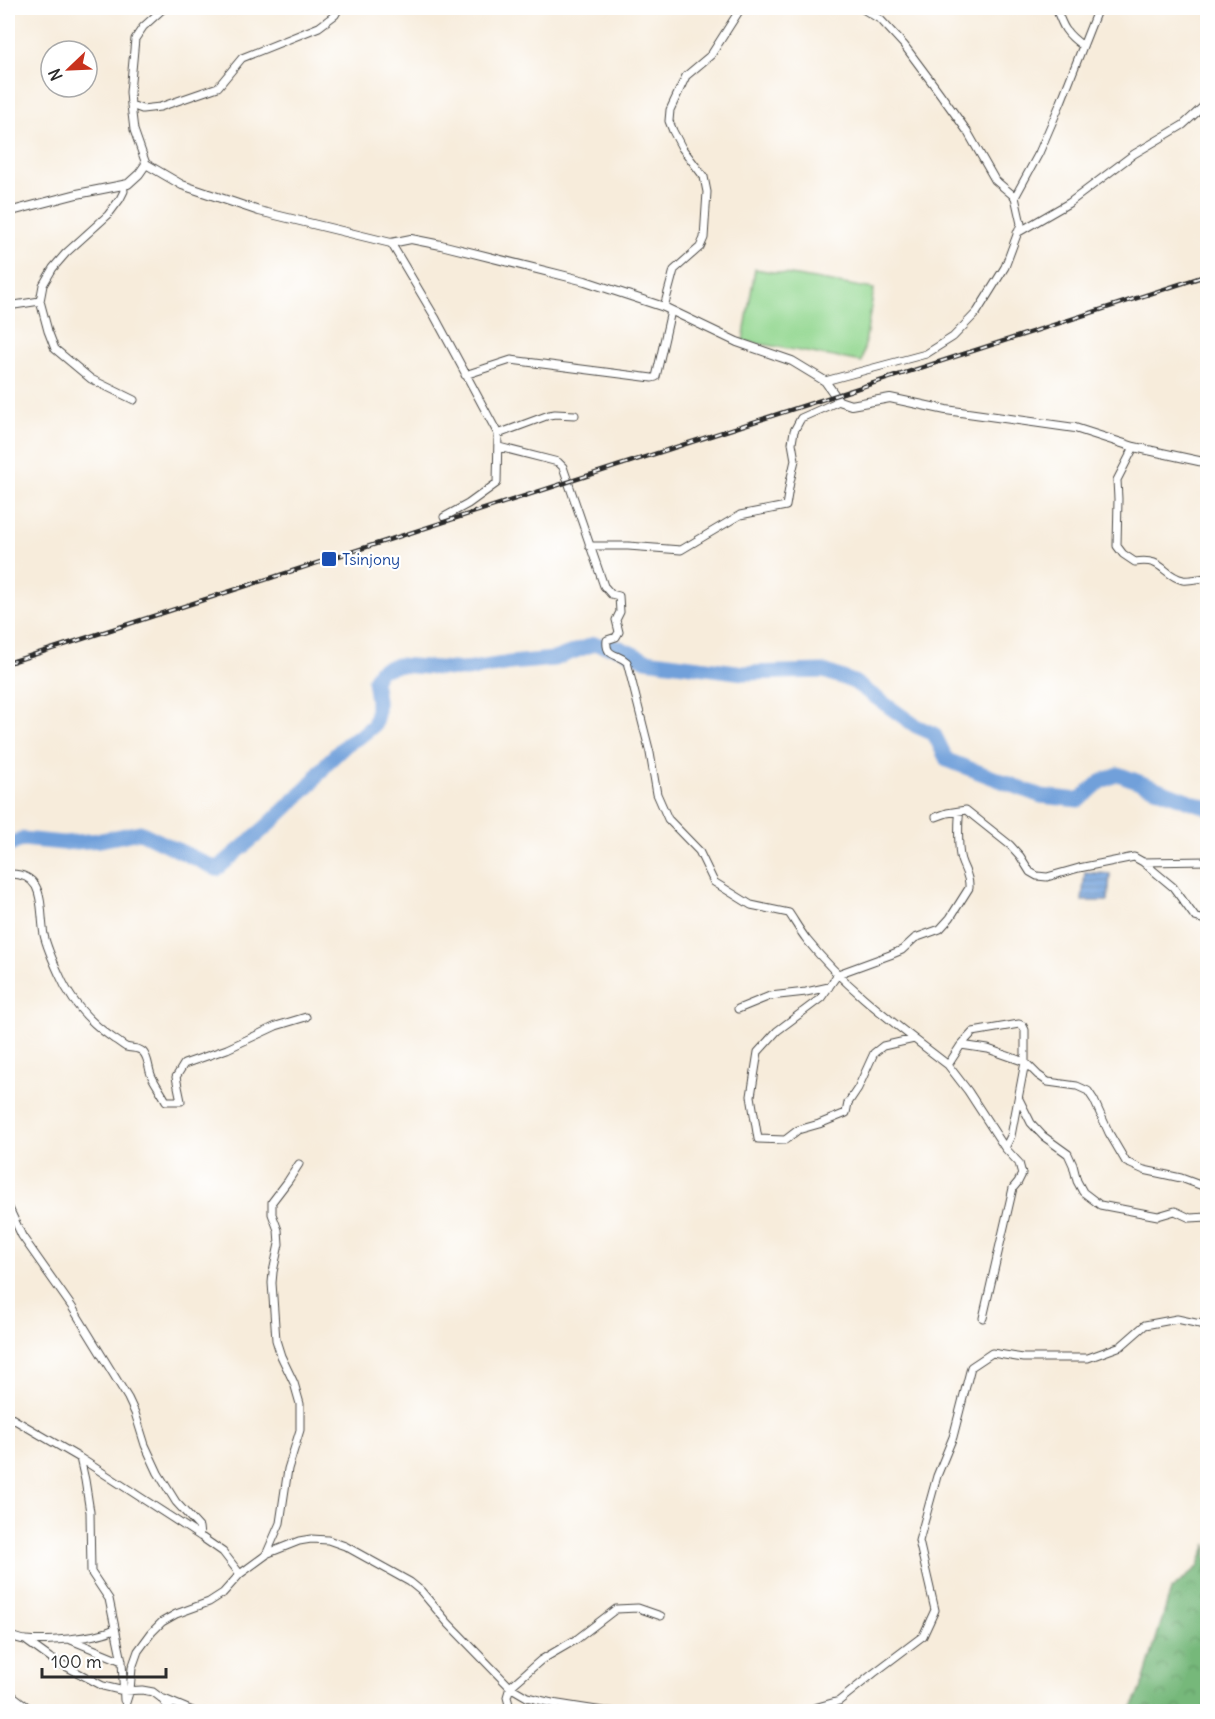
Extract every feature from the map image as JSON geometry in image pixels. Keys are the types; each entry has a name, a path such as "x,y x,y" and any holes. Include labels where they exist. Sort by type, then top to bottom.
{"street":[{"path":"164,8 143,27 135,39 131,105 134,130 146,164 182,185 259,211 391,243 411,240 441,245 585,281 667,309 737,342 792,362 825,381 839,401 851,405 890,398 946,410 1075,429 1134,447 1208,463"},
{"path":"131,105 142,109 160,107 218,87 242,58 319,27 335,15 339,8"},
{"path":"465,375 511,360 656,377 674,270 700,247 704,238 706,192 704,177 682,148 669,121 670,110 686,76 711,55 741,8"},
{"path":"825,381 926,354 953,337 977,312 1005,267 1021,224 1015,197 995,180 967,131 904,45 881,20 861,8"},
{"path":"1056,8 1063,28 1083,46"},
{"path":"1015,197 1039,153 1098,8"},
{"path":"1017,233 1069,203 1134,154 1183,125 1208,102"},
{"path":"8,212 77,194 128,184 146,164"},
{"path":"123,185 124,191 108,215 53,268 43,285 39,301 55,349 91,379 134,400"},
{"path":"391,243 435,317 498,434 496,483 468,504 444,516"},
{"path":"8,306 39,301"},
{"path":"589,546 681,550 740,515 786,506 795,460 792,442 794,430 801,418 839,401"},
{"path":"498,434 549,415 575,415"},
{"path":"499,447 558,462 563,467 604,586 611,594 619,596 620,612 616,617 619,632 616,637 608,639 608,651 627,662 650,753 657,794 668,819 699,851 714,882 751,905 789,913 806,939 838,974 866,1000 948,1065 1005,1148 1018,1163 1022,1173 1013,1188 983,1318"},
{"path":"1134,447 1117,480 1117,546 1123,554 1135,562 1146,560 1157,563 1172,575 1184,580 1208,578"},
{"path":"936,817 966,810 1010,845 1030,872 1037,876 1047,877 1134,857 1173,887 1195,917 1208,921"},
{"path":"914,1039 883,1046 874,1053 858,1088 848,1103 846,1113 798,1130 785,1140 758,1139 751,1096 758,1052 777,1030 821,998 838,974 902,950 915,938 940,928 950,918 969,888 968,876 960,859 958,818 960,811"},
{"path":"1143,862 1208,861"},
{"path":"8,874 16,873 28,877 36,885 48,949 63,984 80,1010 103,1031 126,1047 140,1049 146,1054 151,1075 166,1101 181,1101 176,1077 184,1064 227,1049 276,1026 306,1017"},
{"path":"738,1009 770,996 829,987"},
{"path":"948,1065 973,1032 1019,1024 1023,1026 1025,1062 1011,1136 1005,1148"},
{"path":"961,1045 988,1049 1025,1062 1048,1082 1077,1086 1088,1091 1126,1162 1144,1170 1208,1188"},
{"path":"1018,1096 1032,1123 1043,1136 1068,1154 1083,1192 1100,1205 1158,1216 1175,1211 1190,1218 1208,1217"},
{"path":"266,1555 279,1524 288,1469 300,1430 300,1404 276,1340 272,1283 279,1244 278,1230 272,1214 273,1202 298,1164"},
{"path":"8,1206 22,1236 72,1307 128,1398 158,1473 176,1502 199,1527 200,1536"},
{"path":"800,1712 839,1701 923,1636 935,1610 919,1541 937,1476 953,1437 971,1367 992,1353 1023,1358 1088,1358 1121,1346 1145,1325 1177,1319 1200,1324 1208,1318"},
{"path":"8,1416 80,1458 200,1536 223,1552 240,1574"},
{"path":"80,1458 86,1480 90,1512 91,1572 108,1599 127,1691"},
{"path":"123,1712 138,1651 162,1622 176,1614 209,1602 223,1593 240,1574 266,1555 299,1541 311,1539 328,1540 345,1546 410,1582 421,1591 510,1688 527,1697 552,1703 626,1712"},
{"path":"511,1712 507,1697 510,1688 541,1660 577,1639 616,1609 638,1608 661,1616"},
{"path":"25,1640 69,1639 108,1633 114,1629"},
{"path":"8,1636 25,1640 50,1658 103,1686 127,1691 153,1692 161,1698 195,1712"},
{"path":"69,1639 122,1661"},
{"path":"8,1692 34,1712"},
{"path":"161,1698 172,1712"}],"green space":[{"path":"755,269 874,289 862,362 743,341"},
{"path":"1207,1544 1207,1711 1130,1711 1141,1689 1171,1590 1198,1567"}],"water":[{"path":"1085,872 1110,874 1108,901 1082,901"}],"waterway":[{"path":"8,846 22,839 63,843 101,840 140,832 217,869 309,786 328,762 347,744 374,725 377,714 374,680 380,670 398,665 466,670 554,659 594,644 620,648 646,660 744,673 824,671 854,682 916,726 934,734 947,760 1041,796 1079,800 1100,782 1118,774 1208,808"}],"railway":[{"path":"8,663 1208,275"}],"place":[{"name":"Tsinjony","path":"329,559"}]}
